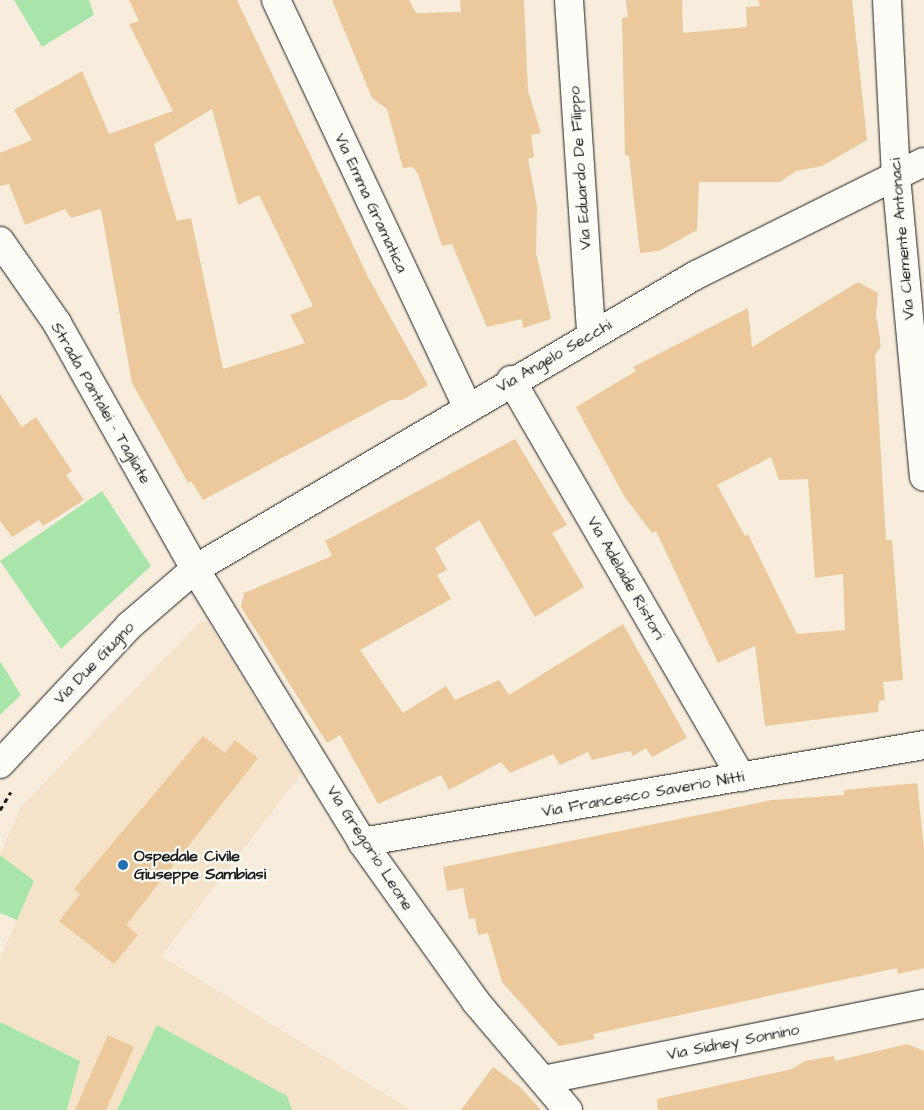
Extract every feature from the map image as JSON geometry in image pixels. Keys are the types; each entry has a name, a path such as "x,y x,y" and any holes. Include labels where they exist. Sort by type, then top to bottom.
{"street":[{"name":"Via Emma Gramatica","path":"276,0 466,406"},
{"name":"Via Eduardo De Filippo","path":"568,0 590,335"},
{"name":"Via Clemente Antonaci","path":"887,0 896,176 924,477"},
{"name":"Via Angelo Secchi","path":"195,569 466,406 696,275 924,162"},
{"name":"Strada Pantalei - Tagliate","path":"0,241 57,323 195,569"},
{"name":"Via Adelaide Ristori","path":"511,380 741,776"},
{"name":"Via Due Giugno","path":"0,764 129,626 195,569"},
{"name":"Via Gregorio Leone","path":"195,569 362,842 476,1002 568,1110"},
{"name":"Via Francesco Saverio Nitti","path":"362,842 924,745"},
{"name":"Via Sidney Sonnino","path":"543,1080 924,1004"}],"shaded area":[{"name":"Ospedale Civile Giuseppe Sambiasi","path":"201,621 208,622 301,774 161,956 411,1110 67,1110 80,1061 0,1022 0,958 34,882 0,855 21,807"}],"green space":[{"path":"14,0 89,0 94,15 42,47"},
{"path":"102,491 151,566 61,649 0,561"},
{"path":"0,661 21,695 0,715"},
{"path":"0,855 34,881 17,920 0,913"},
{"path":"0,1022 80,1061 67,1110 0,1110"},
{"path":"157,1025 287,1096 292,1110 117,1110"}],"building":[{"path":"129,0 237,0 368,277 428,385 402,400 391,400 203,500 191,481 188,483 132,383 101,209 71,218 65,209 25,225 9,184 0,186 0,153 32,140 14,110 82,71 109,134 173,111 129,24 139,21","holes":["212,109 238,205 259,195 313,306 290,315 305,343 223,369 191,218 177,221 154,144"]},
{"path":"332,0 409,0 416,13 461,12 460,0 524,0 528,91 541,133 531,135 534,157 528,159 537,207 536,253 551,319 523,328 522,319 487,327 452,244 442,246 418,174 413,167 403,168 387,109 372,98"},
{"path":"626,0 682,0 683,33 747,27 746,7 760,6 758,0 852,0 867,140 822,166 796,171 780,182 699,182 697,230 659,251 640,253 629,156 625,155 622,18 628,17"},
{"path":"858,282 878,293 876,315 881,346 875,355 886,540 892,540 903,680 883,682 885,700 879,701 878,712 765,726 755,646 718,663 656,531 652,533 624,496 576,407 636,371 633,367 748,308 752,347","holes":["771,457 779,480 808,479 815,578 843,574 845,630 797,634 748,534 745,536 717,485"]},
{"path":"0,394 22,427 36,417 72,471 66,475 84,500 43,526 39,520 12,537 0,521"},
{"path":"515,439 567,525 552,533 584,587 535,617 479,520 435,548 447,570 437,575 451,599 360,650 403,713 446,686 455,700 499,680 509,695 623,624 687,738 652,757 646,748 633,756 630,751 592,760 588,752 560,765 553,754 510,773 501,762 449,790 441,775 378,804 340,735 327,743 306,710 241,607 244,593 332,556 325,541"},
{"path":"203,736 225,753 235,740 258,758 126,925 138,935 114,964 59,921 80,894 74,889"},
{"path":"917,783 924,848 924,968 898,974 897,968 593,1034 595,1039 559,1046 502,982 488,933 478,935 475,918 469,919 463,888 447,891 443,867 772,800 844,795 844,790"},
{"path":"108,1035 134,1047 106,1110 75,1110"},
{"path":"907,1044 924,1051 924,1110 658,1110 657,1099 792,1069 805,1061 834,1056 835,1061"},
{"path":"493,1067 520,1087 541,1110 461,1110"}],"place":[{"name":"Ospedale Civile Giuseppe Sambiasi","path":"123,865"}]}
